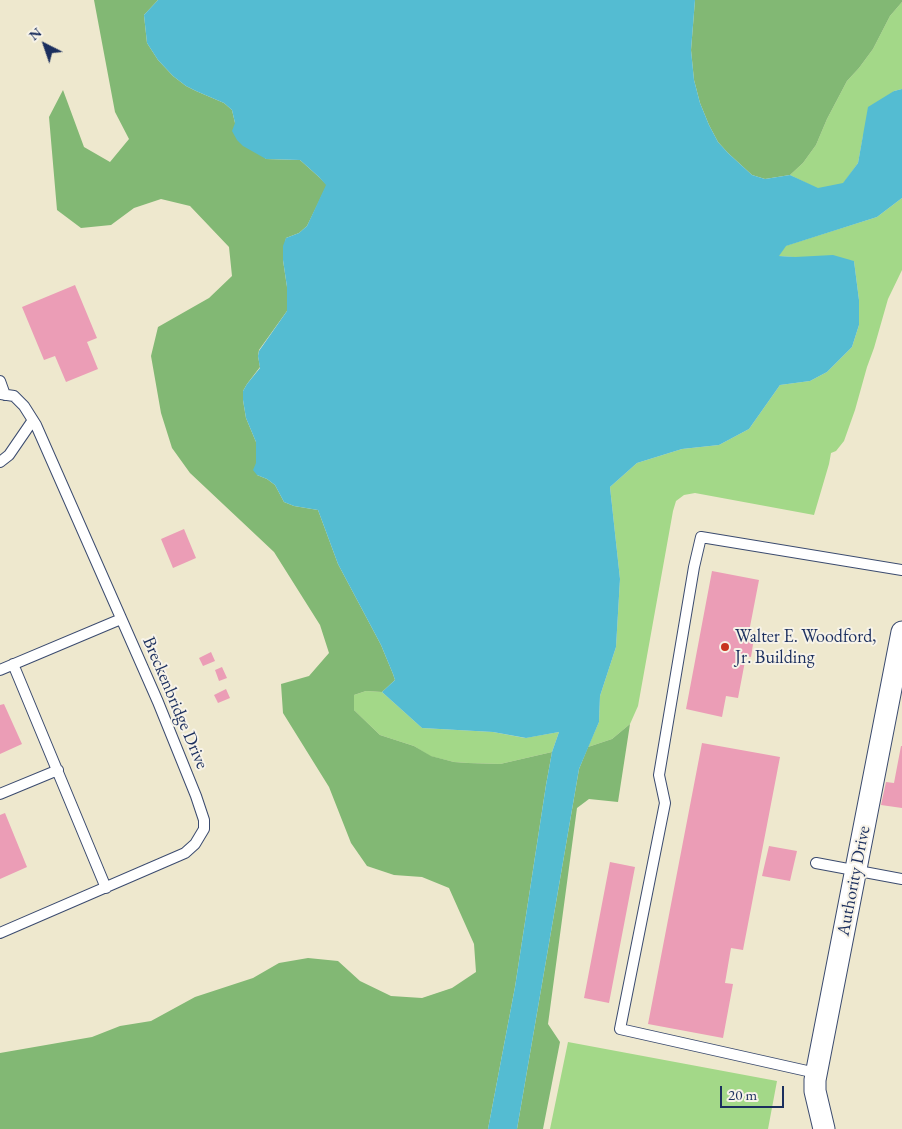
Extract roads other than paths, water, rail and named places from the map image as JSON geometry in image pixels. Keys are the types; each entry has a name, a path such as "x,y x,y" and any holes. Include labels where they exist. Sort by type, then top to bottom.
{"street":[{"name":"Authority Drive","path":"824,1129 815,1091 816,1072 902,632"}],"lane":[{"path":"0,381 3,395"},
{"name":"Breckenbridge Drive","path":"0,933 185,853 196,844 204,829 204,820 196,796 158,702 33,420 24,406 14,396 3,395"},
{"path":"0,462 9,455 33,420"},
{"path":"816,1072 620,1030 665,803 659,775 694,567 701,537 902,570"},
{"path":"0,670 121,618"},
{"path":"13,664 106,888"},
{"path":"0,794 58,770"},
{"path":"816,863 902,879"}],"water":[{"path":"158,0 695,0 691,50 694,80 700,103 718,142 752,175 765,179 790,175 818,188 843,183 858,163 868,107 894,91 902,89 902,198 877,217 786,246 779,256 833,255 854,261 859,300 859,325 852,347 827,372 810,381 780,385 749,429 719,445 682,449 637,463 610,487 620,579 616,647 600,696 599,722 579,769 517,1129 488,1129 515,987 546,785 552,752 559,732 526,738 493,732 422,728 382,692 395,680 393,674 381,645 338,564 318,510 294,506 284,502 275,485 257,475 253,470 256,463 256,442 246,418 243,391 260,368 259,351 287,311 287,287 283,260 283,246 286,238 299,233 307,226 326,185 300,160 266,159 243,146 232,131 235,123 232,110 224,103 186,86 173,76 158,60 147,43 144,15"}],"place":[{"name":"Walter E. Woodford, Jr. Building","path":"725,647"}]}
